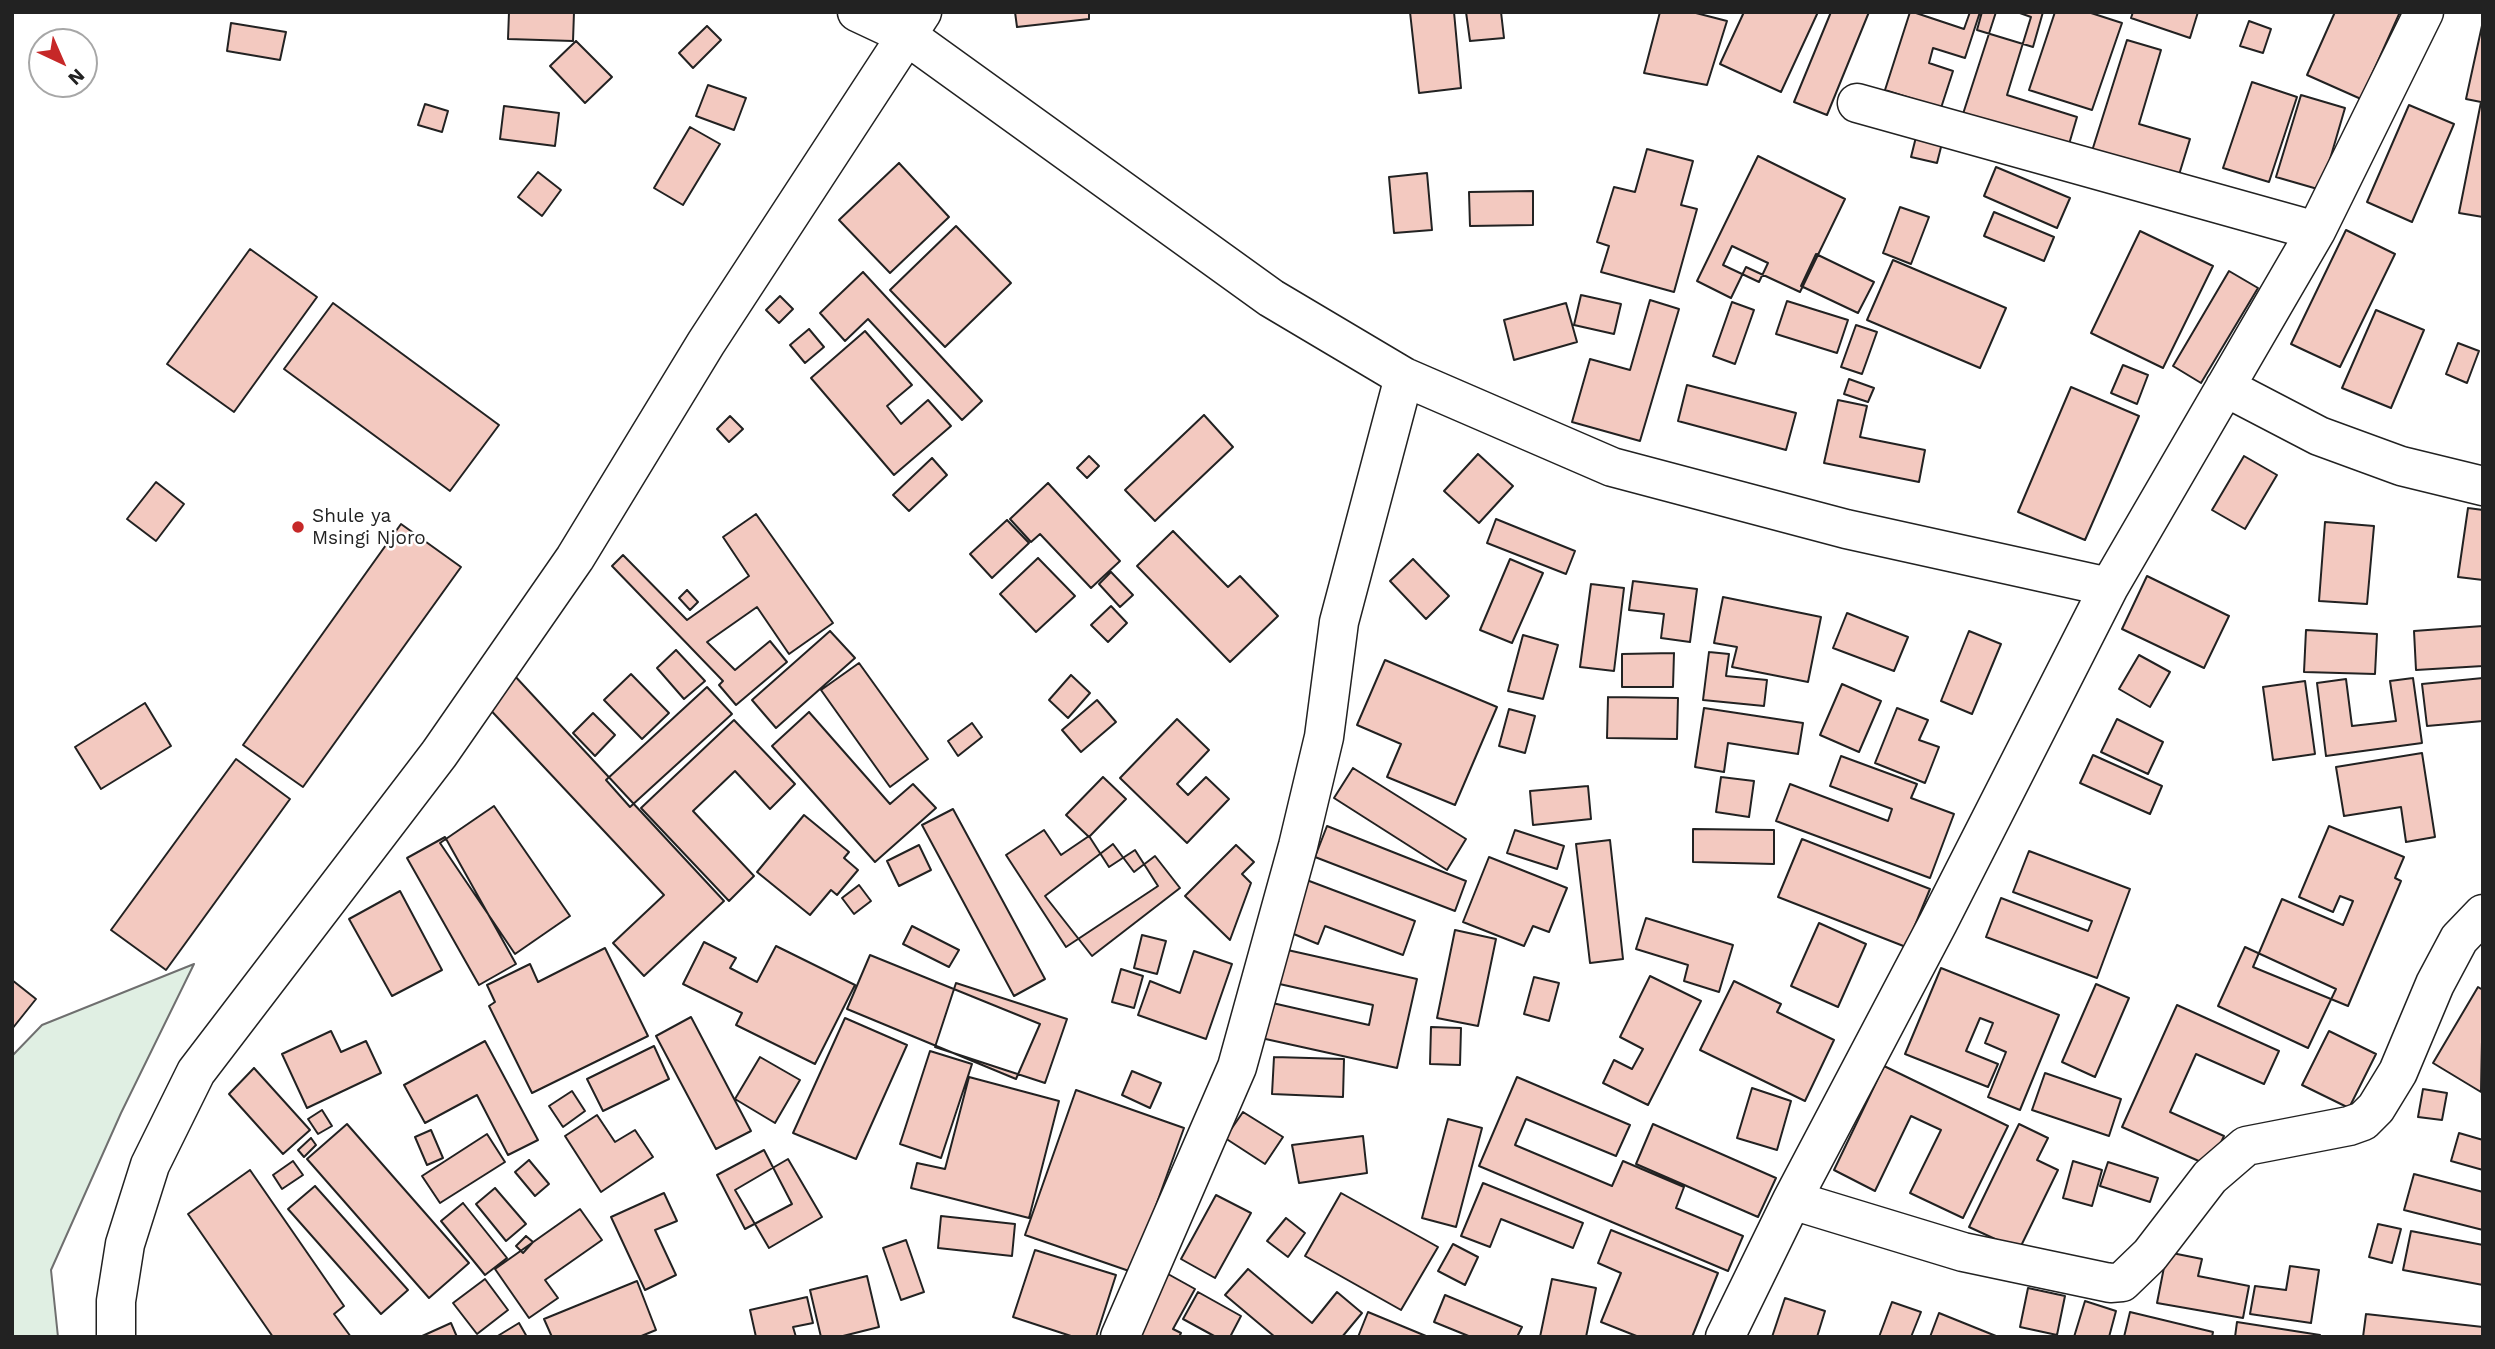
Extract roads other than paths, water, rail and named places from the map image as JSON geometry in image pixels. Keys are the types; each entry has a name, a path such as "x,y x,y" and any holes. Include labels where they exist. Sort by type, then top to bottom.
{"street":[{"path":"856,12 914,24 1271,298 1404,377 1612,467 1846,529 2109,587"},
{"path":"1726,1337 1792,1200 1938,923 2109,587 2316,231 2424,12"},
{"path":"116,1337 116,1301 125,1244 150,1165 196,1072 439,754 575,558 706,343 914,24"},
{"path":"1857,103 2316,231"},
{"path":"1120,1337 1237,1067 1298,846 1324,737 1339,622 1404,377"},
{"path":"2225,387 2319,436 2401,466 2483,486"},
{"path":"1792,1200 1963,1252 2110,1283 2122,1282 2150,1255 2210,1177 2246,1146 2364,1121 2376,1108 2398,1072 2435,984 2459,939 2483,914"}],"place":[{"name":"Shule ya Msingi Njoro","path":"298,527"}]}
